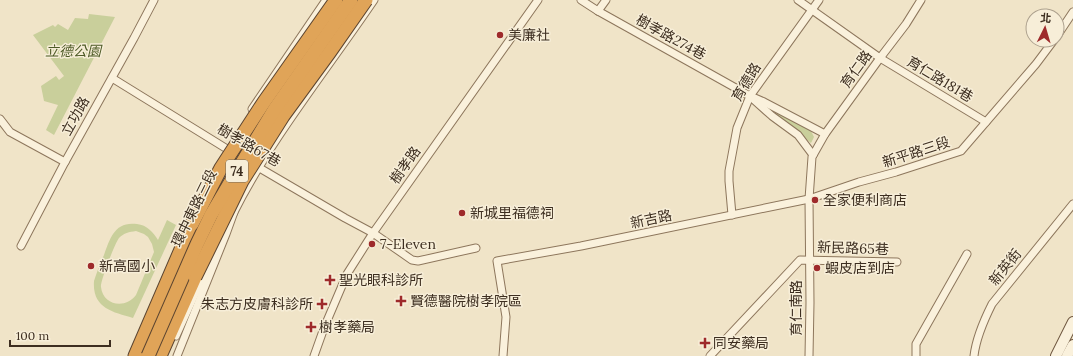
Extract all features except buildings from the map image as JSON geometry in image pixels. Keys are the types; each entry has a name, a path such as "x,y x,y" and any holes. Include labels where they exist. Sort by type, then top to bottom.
{"highway":[{"name":"74","path":"135,356 192,224 221,168 264,102 336,0"},
{"name":"74","path":"148,356 197,244 215,208 274,110 351,0"},
{"name":"74","path":"160,356 195,277 242,181 283,116 329,54 366,0"},
{"name":"74","path":"167,356 175,323"}],"street":[{"name":"立功路","path":"21,246 64,162 154,0"},
{"name":"環中東路三段","path":"131,356 180,236 199,199 258,99 326,0"},
{"name":"環中東路三段","path":"140,356 207,205 268,105 340,0"},
{"path":"167,356 214,253 259,166 374,0"},
{"name":"樹孝路","path":"314,356 347,274 373,233 538,0"},
{"name":"樹孝路274巷","path":"581,0 750,96"},
{"path":"598,11 606,0"},
{"name":"育仁路181巷","path":"798,0 880,58 986,122"},
{"name":"育德路","path":"732,215 728,181 737,128 750,96 819,0"},
{"name":"育仁路","path":"813,155 825,134 906,24 921,0"},
{"path":"1065,24 1073,12"},
{"name":"新平路三段","path":"809,199 961,151 1048,48"},
{"name":"樹孝路67巷","path":"112,78 344,218 373,233"},
{"path":"750,96 825,134"},
{"path":"710,356 800,260 809,260 809,199 813,155 798,135 772,116 750,96"},
{"path":"0,119 10,132 64,162"},
{"name":"新吉路","path":"504,356 506,317 497,260 581,246 809,199"},
{"name":"新英街","path":"974,356 983,322 992,304 1073,204"},
{"path":"177,356 235,210"},
{"path":"373,233 412,260 418,261 476,248"},
{"path":"916,356 916,344 967,254"},
{"name":"新民路65巷","path":"809,260 897,262"},
{"name":"育仁南路","path":"809,260 809,356"},
{"path":"1056,356 1073,322"},
{"path":"1067,356 1073,345"}],"green space":[{"name":"立德公園","path":"89,14 115,17 54,135 46,130 58,105 44,101 41,86 56,76 59,80 64,76 33,35 53,25 55,27 58,24 68,30 75,18 88,19"},
{"path":"768,108 811,131 814,137 811,143 768,110"},
{"path":"167,220 176,225 133,318 111,311 100,303 94,290 94,281 114,232 123,225 137,224 149,229 158,240","holes":["136,231 148,237 152,244 154,252 136,295 132,299 121,304 110,302 103,293 101,284 117,241 121,236 129,232"]}],"place":[{"name":"美廉社","path":"500,35"},
{"name":"全家便利商店","path":"815,200"},
{"name":"新城里福德祠","path":"462,213"},
{"name":"7-Eleven","path":"372,244"},
{"name":"新高國小","path":"91,266"},
{"name":"蝦皮店到店","path":"817,268"},
{"name":"聖光眼科診所","path":"330,280"},
{"name":"賢德醫院樹孝院區","path":"401,301"},
{"name":"朱志方皮膚科診所","path":"322,304"},
{"name":"樹孝藥局","path":"311,327"},
{"name":"同安藥局","path":"705,343"}]}
